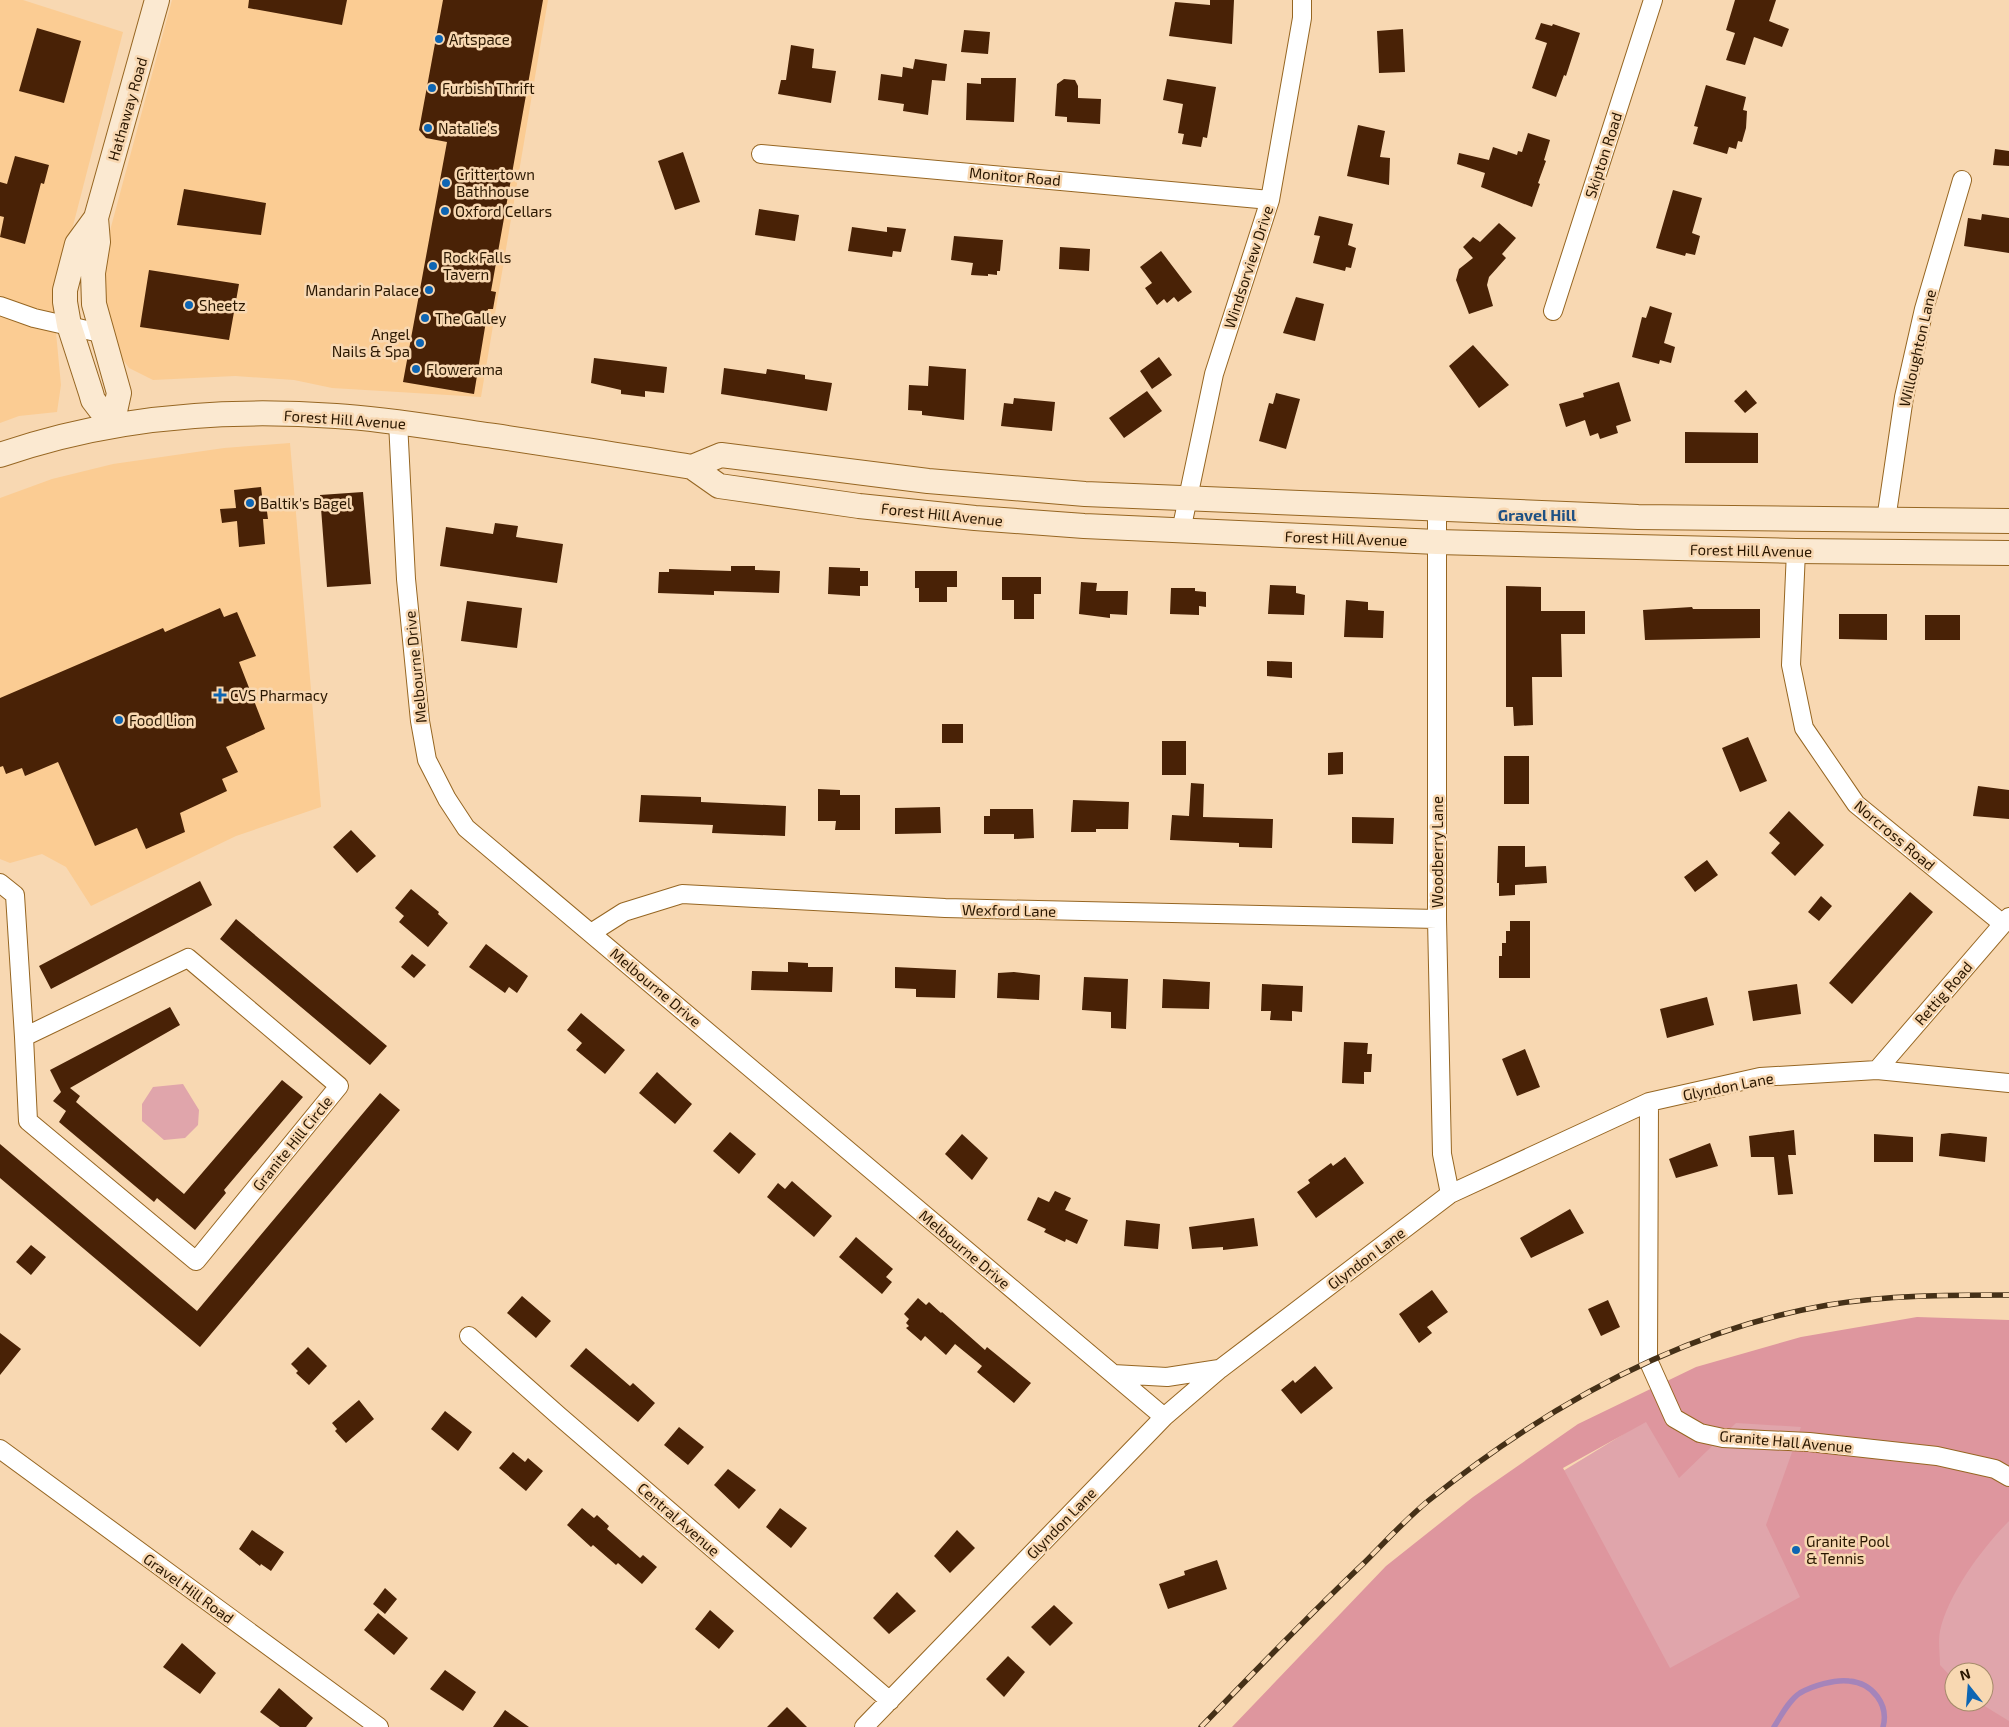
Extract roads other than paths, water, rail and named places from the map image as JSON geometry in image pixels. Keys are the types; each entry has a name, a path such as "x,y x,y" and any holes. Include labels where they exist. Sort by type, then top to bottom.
{"main road":[{"name":"Hathaway Road","path":"112,425 119,394 100,333 93,289 98,242 96,218 157,0"},
{"name":"Hathaway Road","path":"96,218 77,244 70,270 65,302 69,325 93,400 112,425"},
{"name":"Forest Hill Avenue","path":"0,455 72,433 112,425 176,417 240,413 336,416 398,422 692,467 719,486 858,506 975,518 1181,531 1437,542 1796,551 2009,553"},
{"name":"Forest Hill Avenue","path":"692,467 721,455 1009,489 1437,510 1638,517 2009,521"}],"street":[{"name":"Windsorview Drive","path":"1181,531 1214,374 1270,200 1302,18 1302,0"},
{"name":"Skipton Road","path":"1553,311 1653,0"},
{"name":"Monitor Road","path":"761,154 1270,200"},
{"name":"Willoughton Lane","path":"1886,520 1904,397 1920,326 1962,180"},
{"path":"0,306 34,318 100,333"},
{"name":"Melbourne Drive","path":"398,422 406,579 420,721 427,760 447,799 466,828 1164,1417"},
{"name":"Woodberry Lane","path":"1437,510 1437,919 1442,1154 1450,1194"},
{"name":"Norcross Road","path":"1796,551 1791,666 1804,728 1856,804 2006,921"},
{"name":"Granite Hill Circle","path":"0,883 15,894 28,1121 196,1261 339,1086 188,958 24,1037"},
{"name":"Wexford Lane","path":"591,933 624,912 682,894 945,908 1437,919"},
{"name":"Rettig Road","path":"1877,1070 2006,921"},
{"name":"Glyndon Lane","path":"864,1727 1164,1417 1220,1369 1450,1194 1649,1102 1760,1077 1877,1070 2009,1082"},
{"name":"Granite Hall Avenue","path":"1649,1102 1648,1360 1674,1418 1700,1433 1723,1438 1809,1442 1937,1456 1995,1469 2009,1477"},
{"name":"Central Avenue","path":"469,1336 890,1701"},
{"path":"1113,1374 1167,1377 1220,1369"},
{"name":"Gravel Hill Road","path":"0,1449 378,1727"}],"waterway":[{"path":"1774,1727 1789,1704 1800,1693 1837,1681 1858,1683 1872,1691 1877,1696 1884,1711 1883,1727"}],"railway":[{"path":"1201,1727 1301,1624 1428,1501 1519,1434 1616,1378 1667,1354 1719,1333 1773,1317 1828,1305 1896,1297 2009,1295"}],"place":[{"name":"Artspace","path":"439,39"},
{"name":"Furbish Thrift","path":"432,88"},
{"name":"Natalie's","path":"428,128"},
{"name":"Crittertown Bathhouse","path":"446,183"},
{"name":"Oxford Cellars","path":"445,211"},
{"name":"Rock Falls Tavern","path":"433,266"},
{"name":"Mandarin Palace","path":"429,290"},
{"name":"Sheetz","path":"189,305"},
{"name":"The Galley","path":"425,318"},
{"name":"Angel Nails & Spa","path":"420,343"},
{"name":"Flowerama","path":"416,369"},
{"name":"Baltik's Bagel","path":"250,503"},
{"name":"CVS Pharmacy","path":"220,695"},
{"name":"Food Lion","path":"119,720"},
{"name":"Granite Pool & Tennis","path":"1796,1550"}],"district":[{"name":"Gravel Hill","path":"1537,514"}]}
